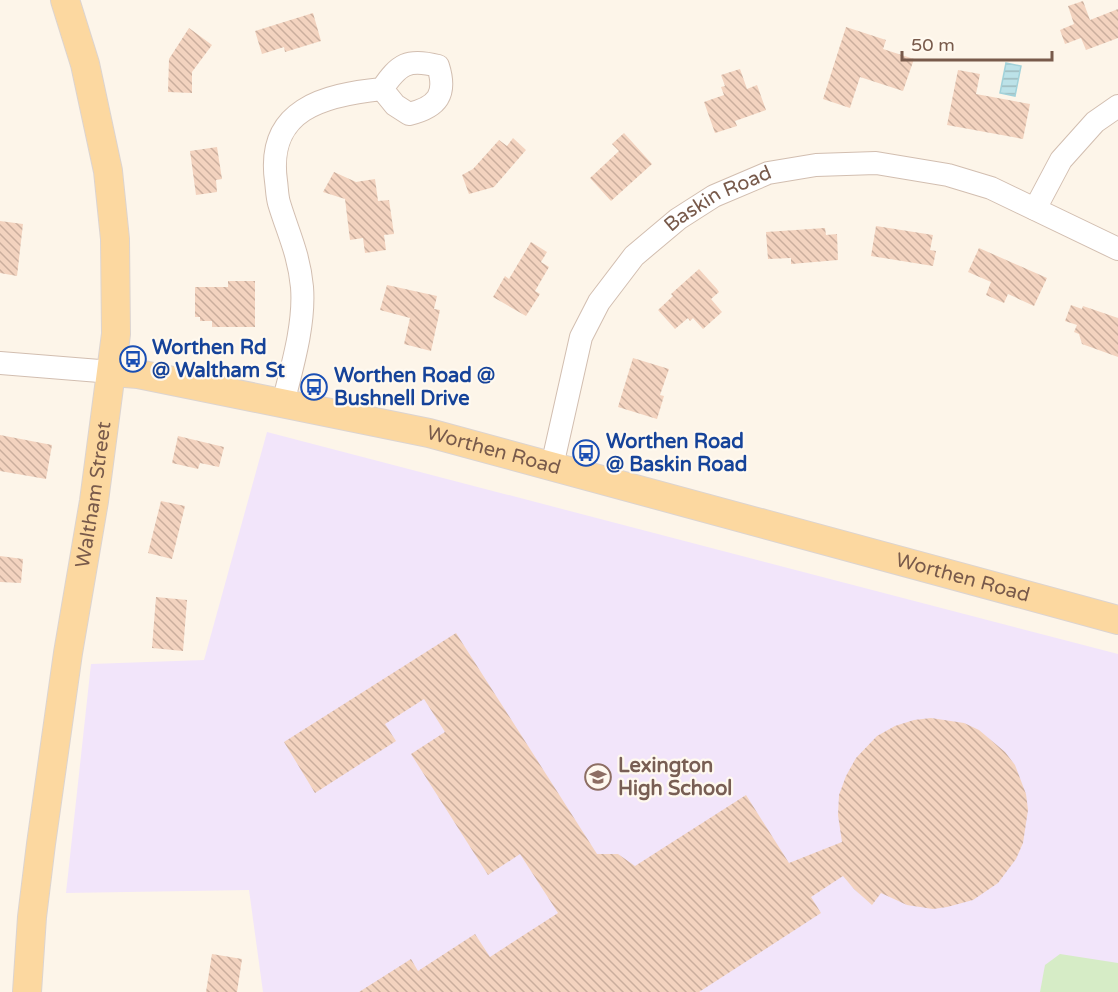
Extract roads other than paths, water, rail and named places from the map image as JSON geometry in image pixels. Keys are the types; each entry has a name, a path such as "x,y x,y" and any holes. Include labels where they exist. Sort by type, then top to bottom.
{"main road":[{"name":"Waltham Street","path":"27,992 32,917 42,832 68,653 94,501 103,418 112,372 116,334 115,239 108,171 85,64 64,0"},
{"name":"Worthen Road","path":"112,372 138,374 429,433 1118,621"}],"street":[{"path":"283,403 299,332 302,288 296,249 278,202 274,168 276,142 291,118 316,103 358,91 382,89"},
{"path":"1035,209 1061,160 1095,122 1118,106"},
{"name":"Baskin Road","path":"552,466 581,336 598,302 642,249 678,219 714,196 768,173 816,165 876,163 948,175 991,188 1118,249"},
{"name":"Worthen Road","path":"0,363 112,372"}],"water":[{"path":"1006,63 1021,66 1015,96 1000,93"}],"place":[{"name":"Worthen Rd @ Waltham St","path":"133,359"},
{"name":"Worthen Road @ Bushnell Drive","path":"314,387"},
{"name":"Worthen Road @ Baskin Road","path":"586,453"},
{"name":"Lexington High School","path":"598,777"}]}
